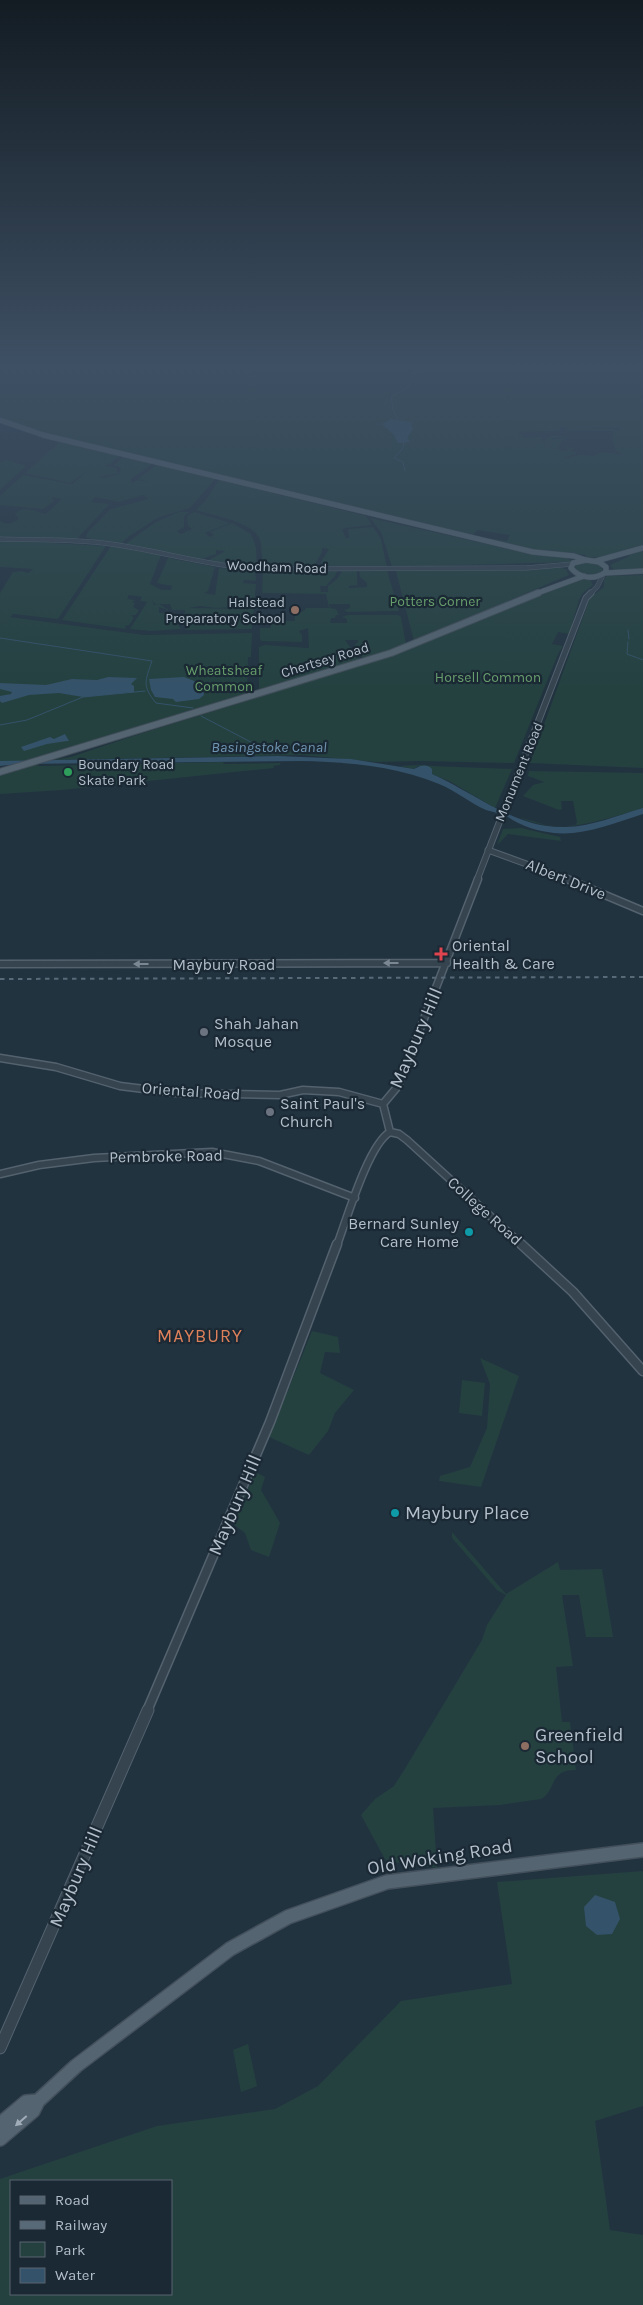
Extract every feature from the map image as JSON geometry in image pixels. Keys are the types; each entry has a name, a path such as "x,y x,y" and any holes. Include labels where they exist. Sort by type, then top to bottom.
{"main road":[{"path":"212,477 533,552 566,555 596,561 620,556 643,548"},
{"path":"566,555 574,558 574,567"},
{"path":"605,571 620,556"},
{"path":"574,567 586,560"},
{"path":"596,561 605,571 624,574 643,571"},
{"path":"574,567 587,577"},
{"name":"Chertsey Road","path":"564,581 574,567"},
{"name":"Chertsey Road","path":"0,772 398,651 564,581 587,577 605,571"},
{"name":"Old Woking Road","path":"0,2139 33,2111 38,2101 76,2066 230,1949 288,1917 387,1882 643,1850"},
{"name":"Old Woking Road","path":"0,2124 26,2102 38,2101"}],"street":[{"name":"Woodham Road","path":"0,539 95,542 141,549 219,566 254,569 574,567"},
{"name":"Monument Road","path":"447,963 488,850 586,598 598,586 605,571"},
{"path":"587,577 596,581 598,586"},
{"name":"Albert Drive","path":"488,850 560,876 643,910"},
{"name":"Maybury Road","path":"0,964 447,963"},
{"name":"Maybury Hill","path":"0,2048 163,1675 270,1422 355,1198 379,1141 390,1132 383,1104 398,1086 447,963"},
{"name":"Oriental Road","path":"0,1058 56,1067 120,1086 176,1093 280,1095 303,1090 339,1092 383,1104"},
{"name":"College Road","path":"390,1132 399,1134 407,1140 577,1296 643,1371"},
{"name":"Pembroke Road","path":"0,1174 39,1165 94,1158 212,1152 259,1161 355,1198"}],"green space":[{"path":"0,477 15,477 0,490"},
{"path":"21,477 72,484 81,477 134,477 131,479 133,483 137,480 151,483 138,479 141,477 205,477 215,479 190,508 159,517 128,537 121,544 86,537 88,532 111,509 149,499 143,495 119,502 95,497 91,502 109,504 77,539 0,537 0,521 13,523 19,518 15,514 27,509 46,514 62,499 53,497 54,501 43,509 0,505 0,496"},
{"path":"41,477 79,477 70,483"},
{"path":"225,477 643,477 643,569 615,570 610,566 630,556 625,554 591,558 585,557 586,555 534,550 480,537 507,541 510,535 477,530 472,536"},
{"path":"219,480 366,516 372,525 345,528 342,530 346,538 349,538 348,529 373,527 381,539 387,567 322,566 321,562 329,549 322,548 322,552 314,567 263,568 261,543 253,531 238,522 196,510 206,500"},
{"path":"179,512 189,512 184,516 184,527 177,531 181,534 192,529 188,526 187,516 194,512 230,523 205,533 210,537 214,535 210,532 232,523 251,534 256,547 257,566 247,567 207,561 225,551 216,550 216,554 199,560 125,544 156,522"},
{"path":"370,518 528,553 567,558 572,561 392,567 381,532"},
{"name":"Wheatsheaf Common","path":"0,540 106,546 58,619 13,614 10,617 144,635 252,633 251,657 248,657 247,693 23,761 0,761 0,593 13,572 22,571 28,573 33,569 0,567"},
{"path":"111,546 161,555 150,584 162,590 171,590 172,586 157,583 168,558 215,567 208,591 204,593 215,595 219,568 255,571 256,581 244,580 243,583 256,584 254,606 216,608 200,606 189,608 254,609 252,629 187,630 184,624 185,610 172,610 170,604 159,604 170,611 159,607 159,613 170,613 181,629 151,631 130,629 147,602 140,601 142,597 129,595 127,599 135,600 132,602 135,603 133,607 139,610 136,615 131,615 134,618 129,625 125,626 126,629 62,620"},
{"path":"590,562 600,565 603,571 589,576 576,570 575,566 578,564"},
{"name":"Potters Corner","path":"566,569 569,575 414,641 396,571"},
{"path":"359,570 387,570 399,611 347,612 344,610 350,608 350,604 329,604 330,608 336,609 339,615 331,618 330,623 347,623 347,619 342,617 348,615 398,615 401,617 406,644 364,659 358,653 355,644 358,640 345,640 360,661 259,689 259,647 265,645 309,648 308,628 299,631 302,635 302,642 262,641 260,639 260,628 271,628 271,620 295,621 294,614 304,611 306,608 329,608 326,594 262,593 263,572 337,571 326,586 320,586 321,592 328,592 328,586 337,579 342,571 357,571 357,585 349,586 349,588 367,587 367,583 360,577"},
{"name":"Horsell Common","path":"643,575 643,768 530,763 590,598 604,587 604,579 607,576"},
{"name":"Horsell Common","path":"583,579 590,580 593,585 582,594 579,600 569,634 558,632 552,644 563,646 558,654 514,763 377,762 302,755 53,760 71,757 398,654"},
{"path":"223,762 224,764 280,763 280,765 273,766 274,768 62,790 0,794 0,776 35,765"},
{"path":"421,765 512,769 495,808 451,782 432,774 432,771 418,766 414,769 399,766"},
{"path":"529,771 643,773 643,808 575,825 577,822 573,801 561,801 562,809 559,810 523,796 533,785 544,782 528,776"},
{"path":"519,817 545,825 534,823"},
{"path":"521,828 560,837 561,841 508,834 497,845 503,829"},
{"path":"312,1331 338,1337 340,1353 325,1352 320,1373 354,1390 335,1413 328,1431 309,1455 269,1437"},
{"path":"480,1358 519,1376 481,1487 439,1481 440,1476 470,1467 487,1428 490,1384"},
{"path":"462,1380 485,1383 482,1416 459,1413"},
{"path":"255,1472 265,1477 261,1490 280,1523 269,1557 251,1550 245,1533 233,1524"},
{"path":"452,1532 506,1594 558,1562 560,1570 602,1569 613,1637 586,1637 579,1595 562,1595 573,1666 556,1667 562,1722 570,1722 576,1770 567,1771 557,1776 549,1791 541,1799 500,1805 433,1808 437,1868 386,1861 361,1815 375,1799 394,1786 482,1640 487,1625 506,1595 497,1590 452,1538"},
{"path":"643,1871 643,2106 595,2121 610,2230 643,2235 643,2305 0,2305 0,2179 157,2126 275,2109 318,2086 401,2001 512,1984 497,1882"},
{"path":"248,2044 257,2086 241,2092 233,2050"}],"water":[{"path":"108,677 137,678 131,684 134,686 134,692 83,697 59,693 29,695 2,703 0,701 0,696 11,694 12,692 0,689 0,683 46,685 72,679 97,680"},
{"path":"184,677 202,684 204,695 199,699 176,702 173,699 155,697 151,690 149,679"},
{"path":"65,734 69,741 47,744 24,751 21,747 50,737 54,739"},
{"name":"Basingstoke Canal","path":"278,756 351,759 414,769 428,766 432,769 432,774 496,808 530,822 547,826 585,825 643,808 643,814 588,831 576,833 548,832 530,828 506,816 486,810 445,787 423,778 389,769 336,762 17,764 0,766 0,761"},
{"path":"595,1895 615,1902 620,1919 612,1934 597,1935 586,1926 584,1907"}],"waterway":[{"path":"628,630 629,639"},
{"path":"0,638 152,661 146,683 148,692 156,703 193,708"},
{"path":"628,642 627,654 643,660"},
{"path":"0,725 27,720 83,697 145,691"},
{"path":"201,716 268,751"}],"railway":[{"path":"0,979 643,977"}],"place":[{"name":"Halstead Preparatory School","path":"295,610"},
{"name":"Boundary Road Skate Park","path":"68,772"},
{"name":"Oriental Health & Care","path":"441,954"},
{"name":"Shah Jahan Mosque","path":"204,1032"},
{"name":"Saint Paul's Church","path":"270,1112"},
{"name":"Bernard Sunley Care Home","path":"469,1232"},
{"name":"Maybury Place","path":"395,1513"},
{"name":"Greenfield School","path":"525,1746"}],"district":[{"name":"MAYBURY","path":"200,1336"}]}
